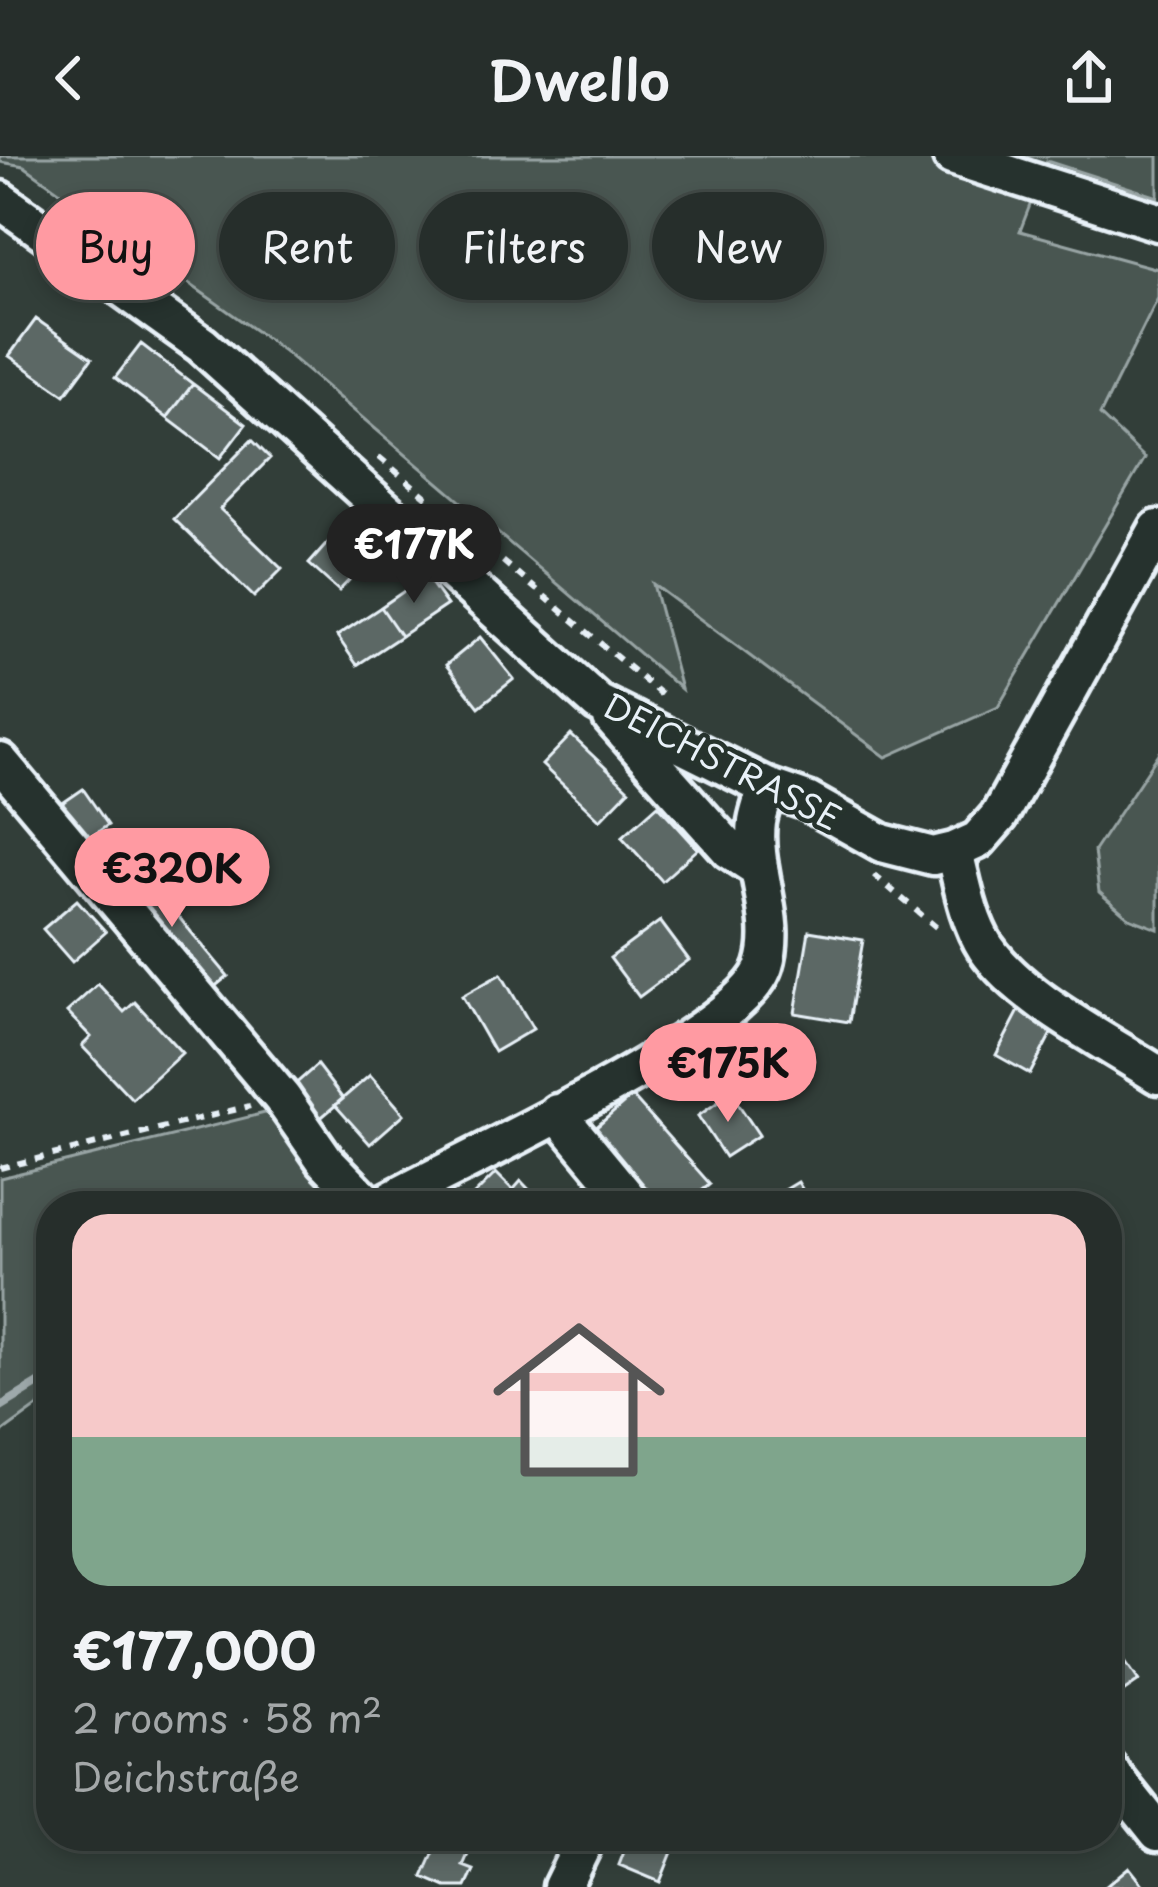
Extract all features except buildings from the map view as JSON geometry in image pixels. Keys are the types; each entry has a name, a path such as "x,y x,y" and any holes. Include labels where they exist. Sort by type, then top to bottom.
{"street":[{"path":"952,156 1158,222"},
{"name":"DEICHSTRASSE","path":"0,200 202,345 598,703 767,787 807,801 883,844 933,856 954,851"},
{"path":"1158,529 999,816 978,840 954,851 970,912 986,948 1016,981 1158,1075"},
{"path":"598,703 730,850 759,869"},
{"path":"0,762 355,1191"},
{"path":"409,1191 673,1048 747,992 762,973 771,943 757,823 767,787"},
{"path":"557,1114 621,1191"},
{"path":"1122,1787 1158,1832"},
{"path":"562,1887 580,1851"}],"path":[{"path":"0,1168 282,1098"}],"shaded area":[{"path":"0,156 1158,156 1158,197 1047,161 1020,231 1158,269 1158,298 1100,415 1145,458 998,707 886,757 653,584 681,689 284,351 195,288 195,192 61,192 24,166 0,162"},
{"path":"1158,755 1158,929 1129,918 1099,892 1094,851"},
{"path":"273,1111 333,1191 36,1191 36,1408 0,1434 0,1178"}],"waterway":[{"path":"0,1407 36,1385"}]}
